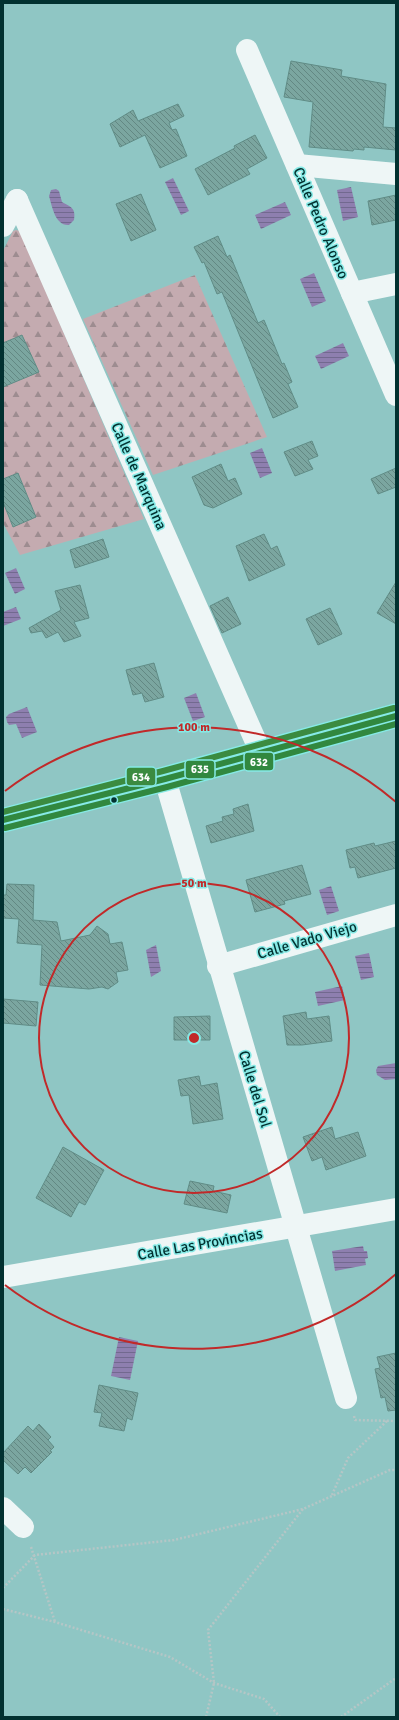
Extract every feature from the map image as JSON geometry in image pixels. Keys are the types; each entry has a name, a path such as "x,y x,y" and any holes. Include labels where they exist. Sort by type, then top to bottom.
{"street":[{"name":"Calle Pedro Alonso","path":"247,50 396,395"},
{"path":"297,165 396,174"},
{"name":"Calle de Marquina","path":"3,226 17,200 261,753"},
{"path":"352,293 396,284"},
{"path":"3,820 165,779 396,716"},
{"name":"Calle del Sol","path":"165,779 218,966 346,1398"},
{"name":"Calle Vado Viejo","path":"218,966 396,915"},
{"name":"Calle Las Provincias","path":"3,1277 396,1209"},
{"path":"3,1508 23,1527"}],"path":[{"path":"355,1420 396,1421"},
{"path":"332,1495 348,1458 388,1420"},
{"path":"3,1588 35,1555 174,1540 303,1509 390,1470 396,1470"},
{"path":"206,1717 214,1683 208,1630 303,1509"},
{"path":"23,1527 35,1555 55,1622"},
{"path":"3,1609 55,1622 170,1657 214,1683 264,1699 280,1717"},
{"path":"341,1717 396,1678"}],"green space":[{"path":"13,231 20,231 144,519 20,555 3,523 3,251"},
{"path":"195,275 267,437 153,475 83,319"}],"shaded area":[{"path":"173,178 189,211 181,215 165,182"},
{"path":"351,187 358,217 343,221 337,190"},
{"path":"56,189 59,191 62,202 73,210 74,220 69,225 60,222 53,210 49,196 51,190"},
{"path":"285,202 291,215 261,229 255,215"},
{"path":"314,273 326,301 312,307 300,279"},
{"path":"343,343 349,356 321,369 315,356"},
{"path":"262,448 272,473 260,478 250,453"},
{"path":"16,568 25,589 15,594 5,573"},
{"path":"16,607 21,619 3,626 3,612"},
{"path":"196,693 205,717 193,721 184,698"},
{"path":"27,707 37,732 22,738 16,724 9,725 6,717 9,714"},
{"path":"331,886 339,911 327,915 319,890"},
{"path":"156,945 161,971 151,977 146,950"},
{"path":"369,953 374,977 361,980 355,956"},
{"path":"342,986 345,1000 318,1006 315,992"},
{"path":"396,1063 396,1079 385,1080 377,1075 376,1070 378,1066"},
{"path":"363,1246 364,1251 367,1251 368,1258 365,1259 366,1265 335,1271 332,1251"},
{"path":"119,1337 138,1341 130,1380 111,1376"}],"building":[{"path":"291,61 342,70 341,76 386,84 383,127 396,128 396,150 364,147 364,150 354,149 353,151 309,147 313,102 284,97"},
{"path":"178,104 184,116 169,123 172,130 176,129 187,156 160,168 145,135 120,147 110,124 133,110 138,121"},
{"path":"255,135 267,158 247,169 250,174 208,195 195,169 235,148 234,146"},
{"path":"141,194 156,230 131,241 116,204"},
{"path":"396,195 396,220 372,225 368,201"},
{"path":"218,236 227,257 230,255 258,323 264,320 282,364 284,363 292,382 288,384 298,407 273,418 222,292 217,294 204,262 202,263 194,247"},
{"path":"22,335 39,372 3,387 3,343"},
{"path":"312,441 318,456 308,460 313,469 295,476 284,452"},
{"path":"221,464 228,481 235,478 242,494 213,508 204,505 192,477"},
{"path":"396,468 396,487 378,494 371,479"},
{"path":"18,473 36,517 13,527 3,502 3,479"},
{"path":"264,534 271,549 277,546 285,565 249,581 236,546"},
{"path":"103,539 109,557 75,568 70,550"},
{"path":"396,582 396,624 377,613"},
{"path":"80,585 89,618 74,622 81,636 64,642 58,632 46,638 42,631 31,633 29,628 61,610 55,591"},
{"path":"228,597 241,624 222,633 210,606"},
{"path":"330,608 342,634 318,645 306,619"},
{"path":"154,663 164,697 145,702 142,693 133,695 126,670"},
{"path":"248,804 254,831 211,843 206,826 223,821 222,817 234,814 233,809"},
{"path":"396,841 396,868 358,878 355,867 350,868 346,850 374,843 375,846"},
{"path":"302,865 311,894 284,901 285,904 255,912 246,880"},
{"path":"7,884 34,885 33,920 57,922 61,941 90,935 97,926 108,934 110,944 122,942 128,970 116,972 118,982 108,989 102,987 89,989 40,985 42,945 17,943 19,919 3,918 3,895 6,895"},
{"path":"3,999 38,1002 36,1026 3,1023"},
{"path":"306,1012 307,1019 329,1016 332,1041 302,1045 287,1045 283,1016"},
{"path":"210,1016 210,1040 174,1040 174,1017"},
{"path":"199,1076 201,1086 217,1083 223,1119 193,1124 189,1095 181,1096 178,1080"},
{"path":"332,1127 335,1139 358,1132 366,1156 326,1170 322,1157 312,1161 303,1137"},
{"path":"63,1147 104,1170 85,1205 79,1202 71,1217 36,1198"},
{"path":"190,1181 214,1186 213,1191 231,1195 227,1213 184,1204"},
{"path":"396,1353 396,1410 388,1411 385,1397 381,1398 375,1369 380,1368 377,1357"},
{"path":"99,1385 138,1393 132,1420 127,1418 124,1431 99,1426 102,1413 94,1412"},
{"path":"39,1424 51,1437 48,1440 54,1447 50,1451 52,1452 31,1473 25,1467 18,1474 3,1460 3,1453 28,1426 33,1431"}],"transit line":[{"name":"634","path":"3,812 163,771 394,708"},
{"name":"635","path":"3,820 165,779 396,716"},
{"name":"632","path":"5,828 167,787 396,724"}]}
